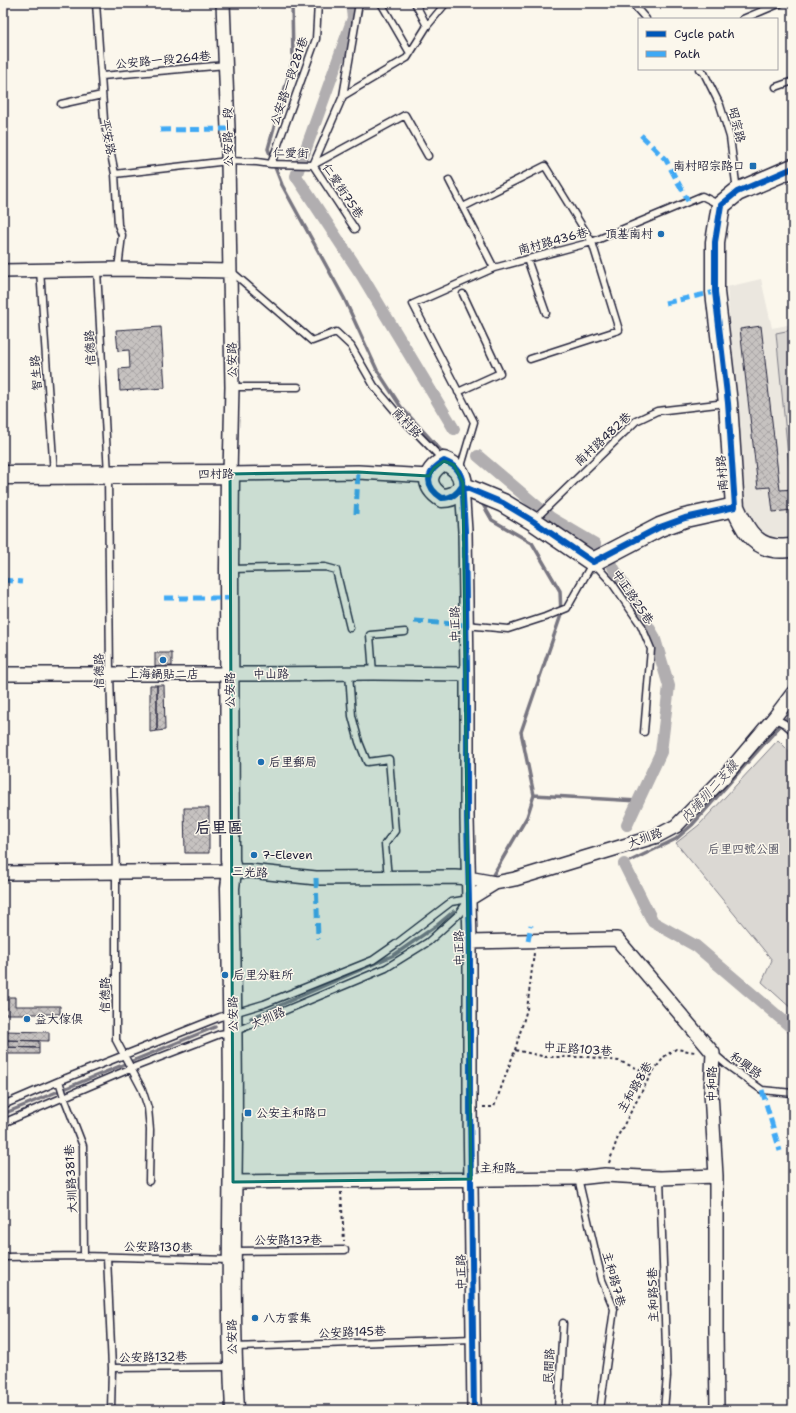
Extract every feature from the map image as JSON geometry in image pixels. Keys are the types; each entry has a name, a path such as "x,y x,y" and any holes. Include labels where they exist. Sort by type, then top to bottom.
{"main road":[{"path":"721,205 737,192 793,168"},
{"name":"南村路","path":"444,462 454,465 461,479 503,503 536,519 593,562 660,527 685,518 735,508 728,403 715,292 715,242 721,205"},
{"path":"444,462 434,468 429,476 428,481 431,488 442,498 448,498 457,494 461,479"},
{"name":"四村路","path":"3,475 230,474"},
{"name":"公安路","path":"230,474 230,860 232,871 230,888 233,1032 232,1367 235,1410"},
{"path":"735,508 742,525 751,536 761,544 773,548 793,548"}],"street":[{"name":"公安路一段","path":"223,3 228,128 230,271"},
{"path":"3,271 118,269 230,271"},
{"name":"公安路","path":"230,271 232,387 230,474"},
{"name":"四村路","path":"230,474 358,472 429,476"},
{"name":"中正路","path":"461,479 465,531 467,674 474,1410"},
{"name":"中山路","path":"3,674 467,674"},
{"name":"大圳路","path":"469,899 495,883 516,879 657,836 676,826 725,776 793,693"},
{"name":"三光路","path":"3,873 249,871 316,878 455,877 495,883"},
{"name":"中和路","path":"470,942 617,939 713,1053 711,1092 716,1176 717,1410"},
{"name":"主和路","path":"232,1182 578,1178 605,1175 660,1178 716,1176"}],"lane":[{"name":"平安路","path":"96,3 104,120 116,174 118,225 122,235 118,269"},
{"name":"公安路一段281巷","path":"271,164 316,39 318,3"},
{"path":"313,166 343,96 359,3"},
{"path":"381,3 410,53"},
{"path":"415,3 427,26"},
{"path":"343,96 407,58 427,26 446,3"},
{"path":"632,3 645,18"},
{"path":"745,18 781,3"},
{"name":"公安路一段264巷","path":"102,76 226,65"},
{"name":"昭宗路","path":"701,70 704,73 720,105 730,137 737,192"},
{"path":"776,87 793,81"},
{"path":"61,104 102,95"},
{"name":"仁愛街","path":"116,174 228,161 313,166 405,115 428,156"},
{"name":"仁愛街75巷","path":"313,166 355,229"},
{"path":"462,207 545,166 592,242 619,330 530,359"},
{"path":"449,180 494,268"},
{"name":"南村路436巷","path":"458,392 413,304 494,268 592,242 702,196 721,205"},
{"path":"527,259 546,313"},
{"name":"智生路","path":"40,270 54,475"},
{"name":"信德路","path":"97,270 108,475 110,674 116,872 116,1040 132,1068 148,1108 150,1130 149,1181"},
{"name":"南村路","path":"230,271 312,341 336,332 351,346 374,386 396,412 444,462"},
{"path":"461,479 474,422 458,392 500,374 463,294"},
{"path":"232,387 298,387"},
{"name":"南村路482巷","path":"536,519 636,421 657,411 728,403"},
{"path":"466,625 508,629 567,608 593,562"},
{"name":"中正路25巷","path":"593,562 612,583 641,625 651,649 644,732"},
{"path":"229,569 325,567 336,570 350,628"},
{"path":"373,673 370,636 405,632"},
{"path":"349,673 352,716 359,742 367,762 389,759 395,831 385,844 388,878"},
{"path":"774,718 785,724 793,731"},
{"name":"大圳路","path":"3,1105 124,1054 133,1052 220,1017 264,1004 373,960 451,902 469,899"},
{"name":"大圳路","path":"3,1123 132,1068 220,1034 233,1032 386,968 428,942 460,914 469,899"},
{"name":"和興路","path":"713,1053 762,1090 793,1093"},
{"name":"大圳路381巷","path":"59,1081 83,1146 84,1256"},
{"name":"主和路7巷","path":"578,1178 602,1280 614,1309 600,1410"},
{"name":"主和路5巷","path":"660,1178 667,1376 664,1410"},
{"name":"公安路137巷","path":"232,1256 345,1250"},
{"name":"公安路130巷","path":"3,1257 232,1256"},
{"name":"公安路132巷","path":"107,1257 112,1368 232,1367"},
{"name":"民間路","path":"558,1410 563,1323"},
{"name":"公安路145巷","path":"232,1347 473,1339"},
{"path":"112,1368 112,1410"}],"path":[{"path":"470,1108 494,1107 516,1050 527,1008 535,940"},
{"path":"340,1181 345,1250"}],"highlighted area":[{"path":"444,461 454,465 463,483 471,1179 233,1182 230,474 358,472 429,476 434,468"}],"shaded area":[{"path":"761,279 772,328 793,324 793,541 780,541 763,535 744,516 727,287"}],"green space":[{"path":"791,330 792,340 793,339 793,486 791,486 776,333"},
{"name":"后里四號公園","path":"778,740 793,755 793,1010 762,982 772,960 676,843 699,825"}],"building":[{"path":"761,326 780,490 793,489 793,510 773,512 770,487 758,488 740,329"},
{"path":"161,327 165,388 120,391 119,369 130,368 129,350 118,351 116,330"},
{"name":"上海鍋貼二店","path":"155,653 172,653 172,666 155,667"},
{"path":"150,685 157,685 157,731 150,732"},
{"path":"157,685 164,685 165,730 157,731"},
{"path":"184,808 209,808 209,853 185,853"},
{"path":"3,997 15,997 15,1006 60,1006 60,1014 3,1014"},
{"path":"3,1031 49,1032 49,1041 3,1040"},
{"path":"3,1040 39,1041 39,1048 3,1047"},
{"path":"3,1047 39,1048 39,1054 3,1054"}],"waterway":[{"path":"292,3 293,59 268,149 282,185 344,298 377,370 401,407 445,455"},
{"path":"351,3 353,18 296,176 362,276 454,429"},
{"path":"478,456 551,518 595,544"},
{"path":"481,501 492,520 532,543 560,591 561,615 521,732 534,795 527,817 493,875"},
{"path":"613,567 654,636 669,686 661,752 627,825"},
{"name":"內埔圳二支線","path":"624,864 676,839 692,825 793,711"},
{"path":"534,795 638,801"},
{"path":"624,864 653,922 696,946 793,1029"},
{"path":"251,1018 394,955 436,926 454,911"},
{"path":"3,1114 215,1027"}],"marked path":[{"path":"160,130 228,129"},
{"path":"641,135 666,160 688,201"},
{"path":"665,303 715,292"},
{"path":"356,514 358,472"},
{"path":"3,580 22,582"},
{"path":"164,598 229,598"},
{"path":"414,621 466,625"},
{"path":"316,878 318,939"},
{"path":"528,941 531,925"},
{"path":"762,1090 780,1151"}],"cycle path":[{"path":"462,486 503,503 533,521 593,562 660,527 685,518 735,507 728,403 715,292 715,242 721,205 737,192 793,168"},
{"path":"462,486 454,495 442,498 432,489 429,479 430,474 444,461 458,470 462,479 465,531 474,1410"}],"place":[{"name":"南村昭宗路口","path":"753,166"},
{"name":"頂基南村","path":"661,234"},
{"name":"上海鍋貼二店","path":"163,660"},
{"name":"后里郵局","path":"261,762"},
{"name":"7-Eleven","path":"254,855"},
{"name":"后里分駐所","path":"225,975"},
{"name":"益大傢俱","path":"27,1019"},
{"name":"公安主和路口","path":"248,1113"},
{"name":"八方雲集","path":"255,1318"}],"district":[{"name":"后里區","path":"219,827"}]}
